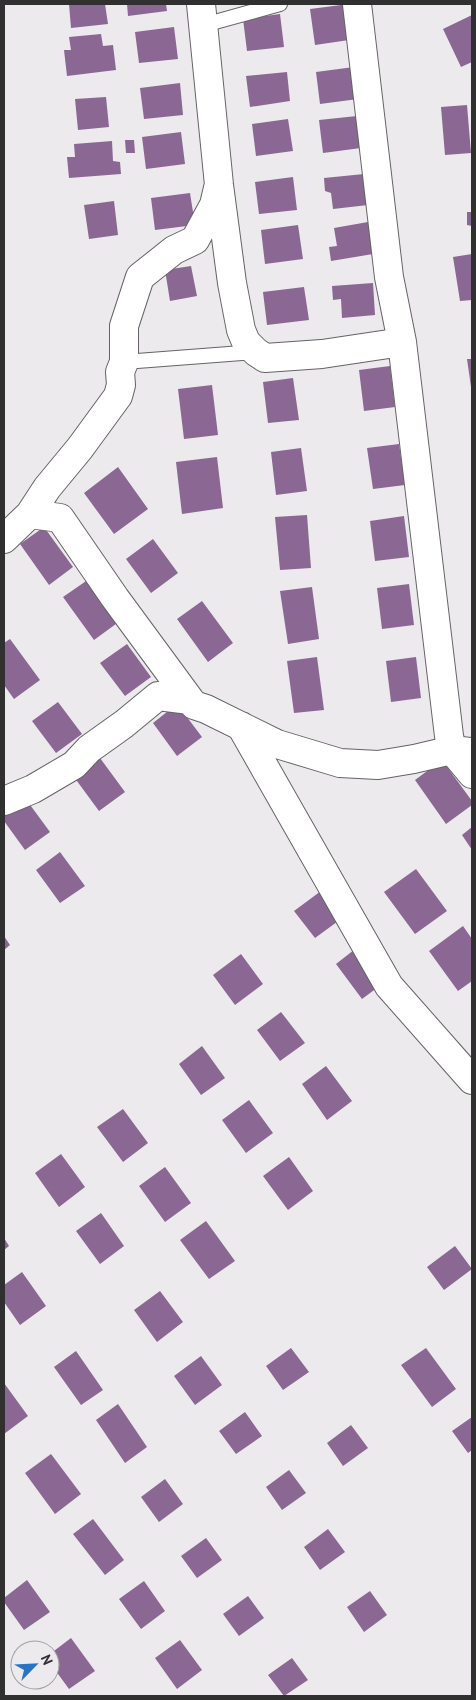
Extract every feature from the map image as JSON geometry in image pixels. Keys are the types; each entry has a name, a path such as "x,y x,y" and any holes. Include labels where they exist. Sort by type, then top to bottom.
{"street":[{"path":"357,4 388,277 402,342 448,726 472,774"},
{"path":"202,14 219,185 232,283 241,330 246,342 265,358 322,354 402,342"},
{"path":"4,539 30,514 118,396 121,385 120,372 124,362 124,326 140,277 174,250 195,240 214,205 219,185"},
{"path":"30,514 60,518 115,598 194,705 277,744 340,763 378,765 462,751"},
{"path":"4,801 33,789 74,765 88,749 124,724 158,696 162,661"},
{"path":"158,696 190,700"},
{"path":"241,726 389,986 472,1080"}],"lane":[{"path":"202,14 280,4"},
{"path":"124,362 256,352"}],"building":[{"path":"69,4 105,4 108,24 71,28"},
{"path":"127,4 166,4 167,11 128,16"},
{"path":"349,4 356,39 315,45 310,9"},
{"path":"280,14 284,47 247,51 243,19"},
{"path":"472,15 472,62 461,67 443,29"},
{"path":"174,27 178,59 139,63 135,32"},
{"path":"101,34 103,46 113,45 116,70 67,76 64,50 71,50 69,37"},
{"path":"354,67 358,99 320,104 316,72"},
{"path":"287,72 290,101 250,107 246,76"},
{"path":"180,83 183,115 144,119 140,88"},
{"path":"106,97 109,127 78,130 75,99"},
{"path":"467,105 471,153 445,155 441,107"},
{"path":"357,116 361,148 323,153 319,120"},
{"path":"288,119 293,151 256,156 252,124"},
{"path":"181,132 185,164 146,169 142,137"},
{"path":"125,140 134,140 135,153 126,153"},
{"path":"112,141 113,161 120,162 121,174 69,178 67,157 75,157 74,144"},
{"path":"364,174 368,205 333,209 331,193 325,191 324,178"},
{"path":"293,177 297,210 259,214 255,182"},
{"path":"190,193 195,225 155,230 151,198"},
{"path":"114,201 118,235 89,239 84,205"},
{"path":"467,212 472,212 472,226 467,225"},
{"path":"368,222 373,254 331,261 329,247 337,246 334,228"},
{"path":"298,225 303,259 265,264 261,230"},
{"path":"472,254 472,300 460,301 453,257"},
{"path":"191,266 197,296 170,301 165,270"},
{"path":"373,283 375,315 342,318 341,299 333,300 332,286"},
{"path":"304,287 309,320 267,325 263,292"},
{"path":"467,359 472,359 472,387 471,387"},
{"path":"390,366 395,407 364,411 359,370"},
{"path":"293,378 299,420 268,423 263,382"},
{"path":"212,385 218,435 184,439 178,389"},
{"path":"399,444 405,485 373,489 367,448"},
{"path":"301,448 307,491 276,495 271,452"},
{"path":"217,457 223,508 182,514 176,462"},
{"path":"118,467 148,509 114,534 84,493"},
{"path":"307,515 311,568 280,570 275,517"},
{"path":"404,516 409,557 375,561 370,521"},
{"path":"44,527 73,567 49,585 20,544"},
{"path":"153,539 178,573 151,593 126,559"},
{"path":"89,579 120,621 94,640 63,597"},
{"path":"409,584 414,625 382,629 377,588"},
{"path":"312,587 319,639 288,644 280,591"},
{"path":"202,601 233,643 208,662 177,619"},
{"path":"10,639 40,680 14,699 4,685 4,643"},
{"path":"127,644 151,677 125,696 100,663"},
{"path":"317,657 324,710 294,713 287,661"},
{"path":"416,657 421,698 391,702 386,661"},
{"path":"58,702 82,734 56,753 32,721"},
{"path":"177,704 202,737 177,756 153,723"},
{"path":"100,758 125,792 99,811 74,777"},
{"path":"442,760 472,801 472,805 446,824 415,780"},
{"path":"25,798 50,832 25,850 4,821 4,814"},
{"path":"472,827 472,850 462,835"},
{"path":"60,852 85,886 60,903 36,870"},
{"path":"416,869 447,911 415,934 384,892"},
{"path":"321,891 341,919 315,938 294,911"},
{"path":"463,926 472,939 472,981 458,991 429,951"},
{"path":"4,936 10,945 4,950"},
{"path":"359,946 385,982 362,999 336,964"},
{"path":"241,954 263,984 235,1005 213,975"},
{"path":"281,1012 305,1043 280,1061 257,1030"},
{"path":"202,1046 225,1078 201,1095 179,1064"},
{"path":"326,1066 352,1101 327,1120 302,1084"},
{"path":"249,1100 273,1133 246,1153 222,1120"},
{"path":"123,1109 148,1143 123,1162 97,1127"},
{"path":"61,1154 85,1187 59,1207 35,1173"},
{"path":"289,1157 313,1191 288,1210 263,1176"},
{"path":"165,1167 191,1203 165,1222 139,1186"},
{"path":"101,1213 124,1246 100,1264 76,1231"},
{"path":"206,1221 235,1261 209,1279 180,1240"},
{"path":"4,1238 9,1246 4,1250"},
{"path":"455,1246 472,1269 444,1290 427,1267"},
{"path":"22,1272 46,1306 20,1325 4,1302 4,1285"},
{"path":"160,1291 183,1322 157,1342 134,1310"},
{"path":"291,1348 309,1372 283,1390 266,1366"},
{"path":"426,1348 456,1389 432,1407 401,1365"},
{"path":"76,1351 103,1390 81,1405 54,1367"},
{"path":"201,1356 222,1385 195,1405 174,1376"},
{"path":"4,1383 28,1416 4,1434"},
{"path":"118,1404 147,1447 125,1463 96,1420"},
{"path":"245,1412 262,1436 236,1454 219,1431"},
{"path":"472,1417 472,1450 468,1453 452,1431"},
{"path":"351,1425 368,1448 343,1466 327,1443"},
{"path":"51,1454 81,1494 55,1514 25,1473"},
{"path":"289,1470 306,1493 282,1510 266,1487"},
{"path":"165,1479 183,1504 159,1522 141,1497"},
{"path":"93,1519 124,1560 105,1575 73,1534"},
{"path":"328,1529 345,1552 320,1570 304,1547"},
{"path":"206,1538 222,1560 197,1578 181,1556"},
{"path":"27,1580 50,1612 24,1630 4,1602 4,1598"},
{"path":"144,1581 165,1611 141,1629 119,1599"},
{"path":"370,1591 387,1615 364,1632 347,1607"},
{"path":"248,1596 264,1618 239,1636 223,1614"},
{"path":"71,1638 95,1671 69,1689 60,1677 60,1646"},
{"path":"180,1640 202,1670 177,1689 155,1658"},
{"path":"292,1658 308,1680 284,1696 268,1675"}]}
